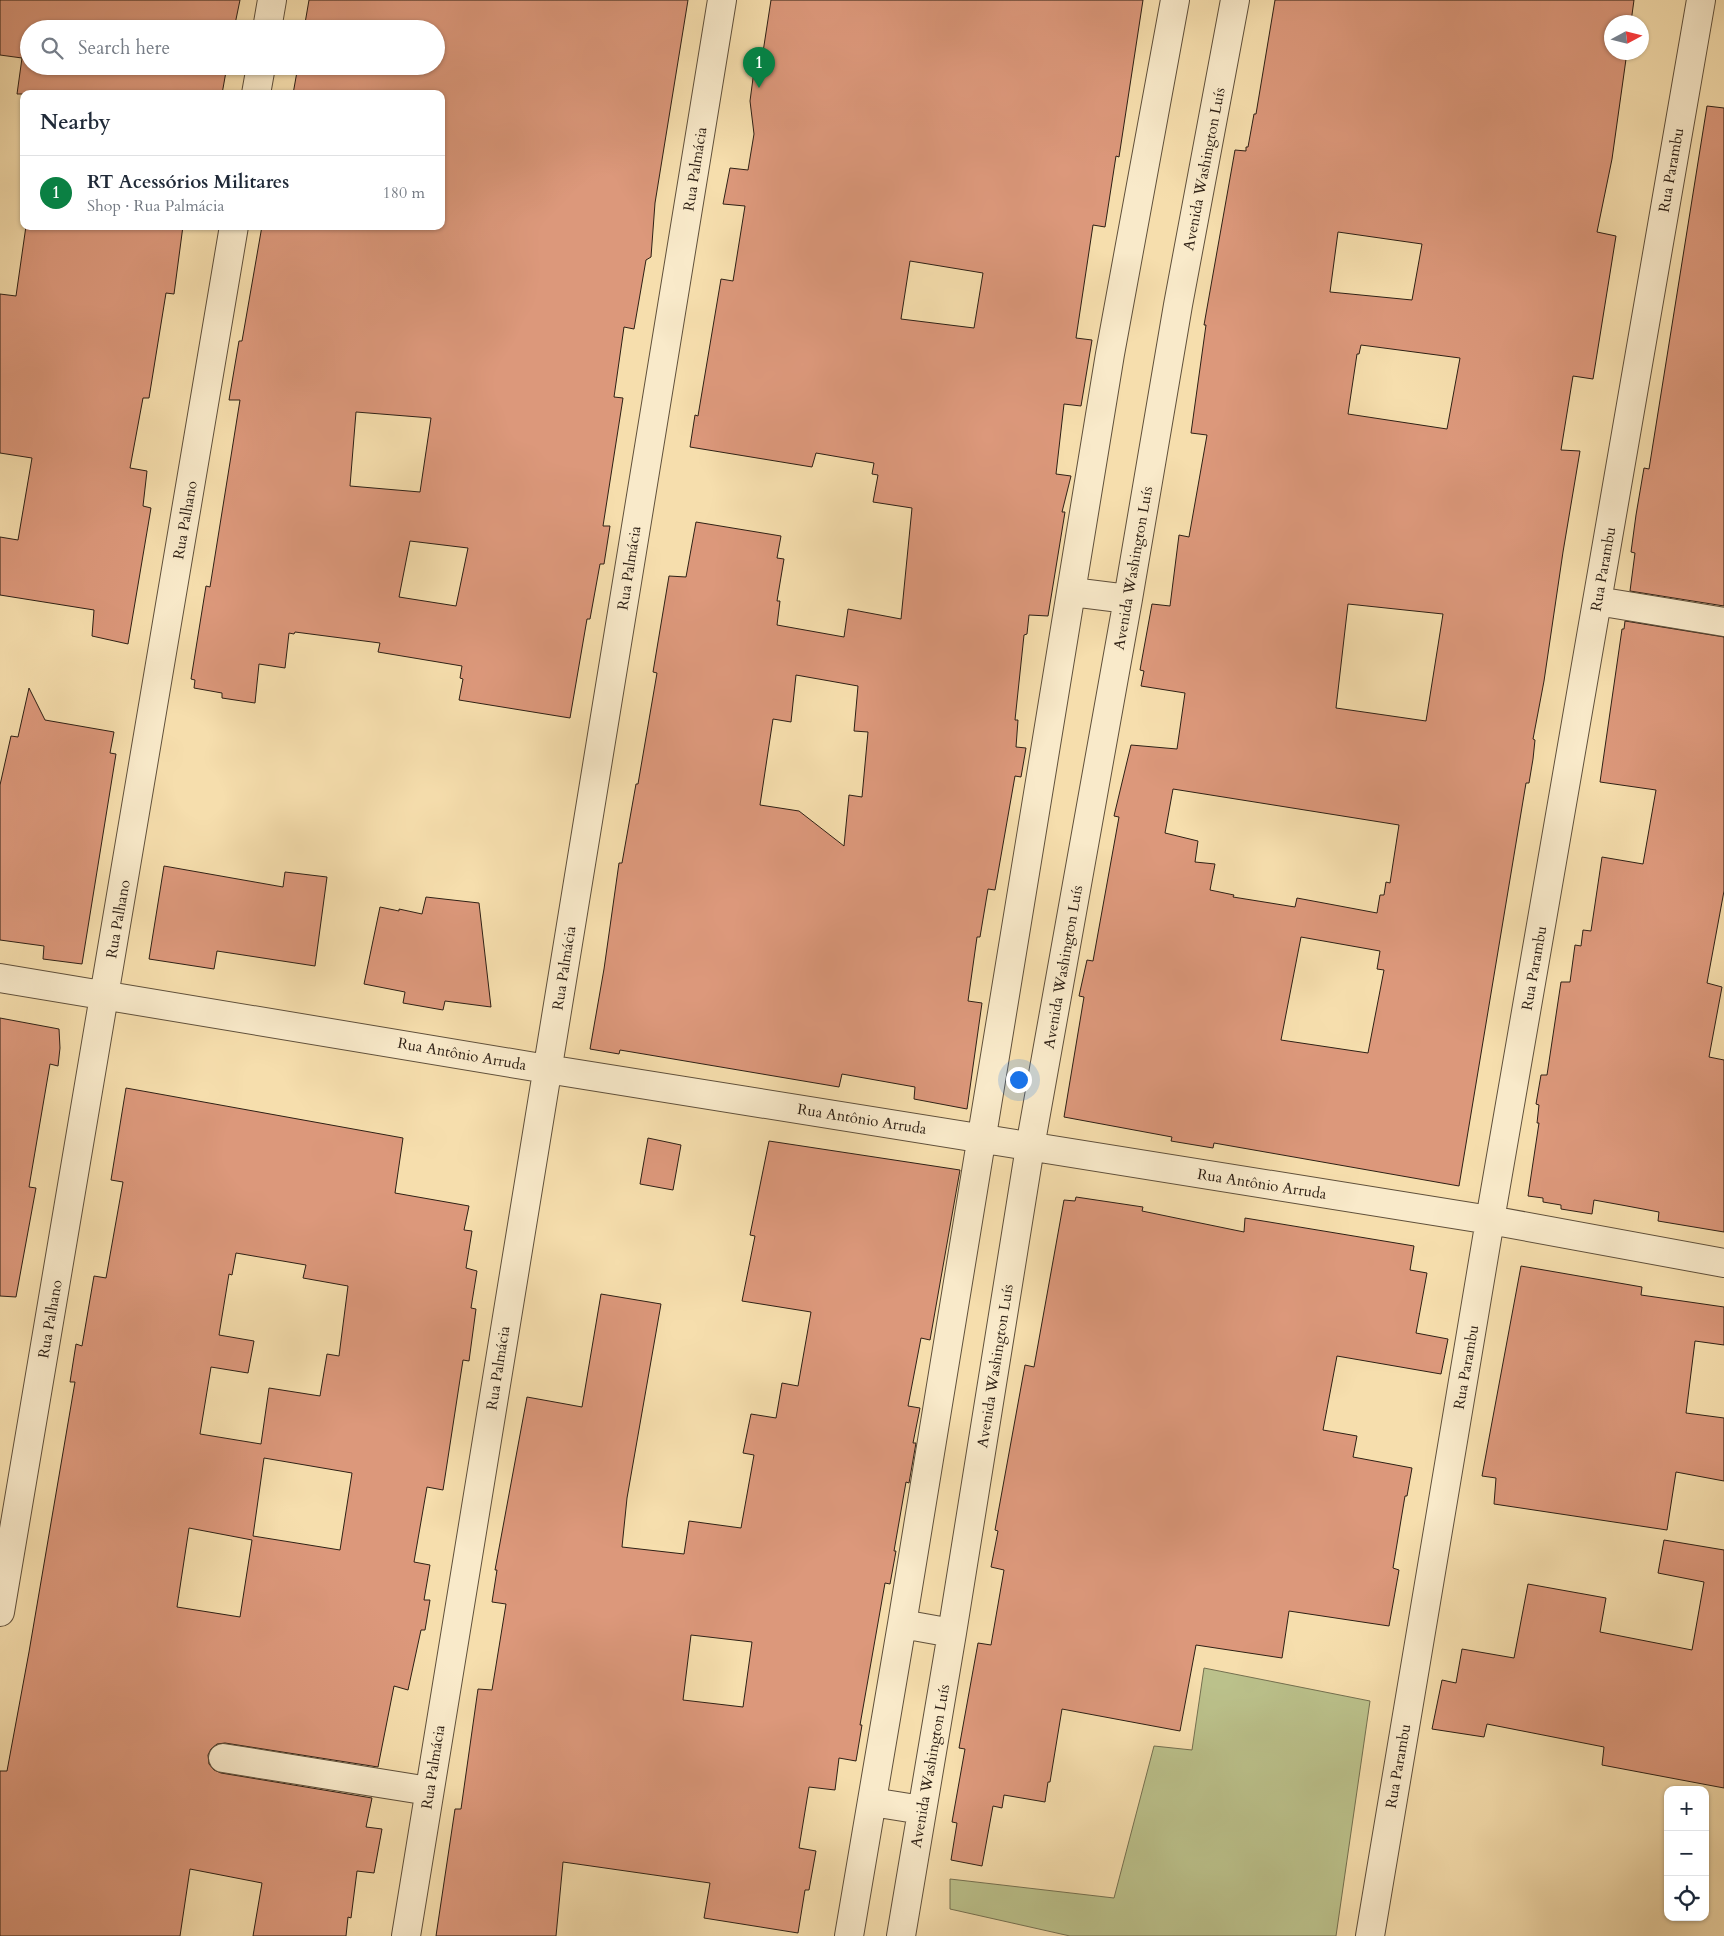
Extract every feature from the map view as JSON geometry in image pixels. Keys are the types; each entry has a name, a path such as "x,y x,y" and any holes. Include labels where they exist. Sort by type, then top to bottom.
{"street":[{"path":"269,20 272,0"},
{"name":"Rua Palmácia","path":"406,1936 722,0"},
{"path":"848,1936 902,1624 1110,354 1174,0"},
{"name":"Avenida Washington Luís","path":"901,1936 1030,1147 1128,599 1178,306 1235,0"},
{"name":"Rua Parambu","path":"1370,1936 1490,1220 1701,0"},
{"path":"257,90 259,75"},
{"name":"Rua Palhano","path":"0,1612 233,230"},
{"path":"1072,592 1128,599"},
{"path":"1597,602 1724,622"},
{"name":"Rua Antônio Arruda","path":"0,978 548,1069 1490,1220 1724,1263"},
{"path":"902,1624 952,1633"},
{"path":"223,1758 430,1791"},
{"path":"872,1802 922,1810"}],"green space":[{"path":"1204,1668 1370,1701 1336,1936 1070,1936 950,1909 950,1879 1114,1898 1154,1746 1192,1750"}],"building":[{"path":"0,0 240,0 236,20 20,20 20,58 0,55"},
{"path":"309,0 688,0 655,203 651,257 646,260 634,329 624,327 614,397 623,398 603,526 610,526 604,564 600,564 590,619 587,619 570,718 459,700 463,679 460,678 462,666 378,652 380,643 295,632 294,634 289,633 285,668 259,664 255,703 222,698 222,693 194,688 195,680 191,679 206,586 210,587 240,400 229,400 239,341 242,341 261,230 445,230 445,90 294,90 296,75 445,75 445,20 306,20","holes":["356,412 431,418 420,492 350,486","410,541 468,548 456,606 399,597"]},
{"path":"771,0 1143,0 1119,157 1116,156 1105,227 1093,225 1076,338 1092,340 1081,406 1064,404 1056,474 1071,476 1062,512 1065,512 1048,616 1029,615 1027,634 1024,635 1015,720 1018,720 1016,747 1026,748 1021,777 1015,776 995,890 988,889 980,937 977,937 968,1001 982,1003 967,1109 914,1099 915,1087 842,1074 839,1087 620,1050 619,1054 590,1049 604,969 619,863 622,863 636,784 638,784 657,673 653,672 669,576 686,577 696,522 781,536 777,558 784,559 777,601 780,601 777,625 844,637 848,609 901,619 912,508 873,502 878,475 872,474 874,463 816,453 812,467 690,447 695,415 698,416 721,279 733,281 745,206 723,204 730,168 748,170 754,134 750,101 755,63 761,65","holes":["910,261 983,273 974,328 901,319","796,675 858,686 854,731 868,732 862,797 849,795 844,846 799,811 760,805 773,719 791,722"]},
{"path":"1275,0 1634,0 1632,15 1604,15 1604,60 1626,60 1612,159 1597,232 1616,236 1593,379 1573,376 1561,450 1580,451 1544,681 1533,739 1535,740 1533,759 1529,783 1526,783 1459,1186 1214,1143 1213,1148 1171,1141 1172,1137 1064,1117 1084,997 1079,996 1087,960 1093,961 1119,817 1114,816 1131,745 1177,749 1185,693 1141,686 1144,671 1140,670 1152,604 1170,606 1179,535 1189,537 1207,435 1191,433 1206,325 1204,325 1235,150 1246,151 1254,114 1256,114","holes":["1338,232 1422,244 1412,300 1330,292","1361,345 1460,358 1447,429 1348,414 1357,354 1359,354","1348,604 1443,614 1426,721 1336,708","1173,789 1399,825 1390,883 1386,882 1384,895 1380,895 1377,913 1297,898 1295,907 1233,897 1234,895 1210,890 1215,864 1195,862 1198,841 1165,833","1301,937 1380,951 1377,969 1384,970 1368,1053 1281,1040"]},
{"path":"20,72 20,75 225,75 223,90 20,90 20,94 17,94"},
{"path":"1707,106 1724,108 1724,606 1630,591 1635,553 1631,552 1636,515 1644,468 1649,469"},
{"path":"25,230 182,230 174,294 166,293 149,398 143,398 130,468 147,471 143,506 151,508 128,644 92,636 94,610 0,595 0,537 18,540 32,458 0,453 0,294 16,296"},
{"path":"1625,621 1724,637 1724,891 1707,983 1722,987 1709,1057 1724,1060 1724,1232 1658,1221 1659,1212 1627,1206 1594,1200 1592,1214 1561,1209 1561,1205 1543,1202 1543,1198 1528,1196 1539,1123 1537,1123 1539,1105 1536,1104 1541,1075 1547,1075 1561,982 1570,982 1575,945 1581,946 1583,930 1591,931 1602,857 1643,864 1656,790 1600,782 1622,629 1624,629"},
{"path":"29,688 45,720 114,732 110,753 116,754 82,964 43,959 44,946 0,940 0,785 11,736 18,737"},
{"path":"164,866 283,887 285,872 327,877 315,966 217,951 214,969 149,959"},
{"path":"426,897 479,903 491,1007 445,1001 443,1010 403,1003 405,992 364,984 380,907 422,914"},
{"path":"0,1018 59,1029 60,1048 58,1066 50,1064 29,1187 36,1188 16,1297 0,1296"},
{"path":"126,1088 403,1138 395,1193 469,1206 464,1230 472,1231 466,1268 477,1271 471,1308 476,1309 469,1361 463,1360 443,1490 427,1487 414,1562 430,1565 424,1600 430,1600 425,1630 421,1630 408,1690 394,1686 378,1767 225,1743 217,1744 208,1755 209,1764 214,1770 221,1773 372,1798 366,1827 382,1829 374,1873 357,1871 351,1918 348,1917 346,1936 253,1936 262,1883 190,1869 180,1936 0,1936 0,1771 7,1771 29,1652 75,1382 70,1382 76,1344 82,1346 94,1276 106,1278 123,1182 111,1180","holes":["236,1253 306,1265 303,1278 348,1286 339,1356 327,1354 320,1396 269,1388 261,1444 200,1434 211,1367 248,1373 254,1341 219,1335 229,1274 232,1275","264,1458 352,1473 340,1550 253,1536","189,1528 252,1540 240,1617 177,1607"]},
{"path":"648,1138 681,1145 673,1190 640,1184"},
{"path":"769,1141 960,1170 930,1340 921,1338 908,1406 920,1408 913,1443 916,1443 909,1483 906,1482 890,1584 885,1583 860,1725 862,1725 856,1761 839,1758 835,1790 809,1787 799,1848 816,1851 809,1890 805,1890 798,1933 704,1918 710,1883 563,1862 556,1936 436,1936 455,1809 461,1809 478,1689 492,1690 506,1604 492,1602 497,1570 495,1570 527,1397 582,1407 601,1294 661,1304 627,1498 622,1547 684,1554 689,1521 741,1528 754,1455 743,1453 751,1414 776,1418 782,1383 798,1386 811,1312 742,1301 755,1236 750,1235","holes":["691,1635 752,1642 743,1707 683,1700"]},
{"path":"1076,1197 1143,1207 1142,1211 1244,1232 1245,1218 1414,1246 1410,1270 1427,1273 1416,1333 1448,1339 1441,1374 1337,1356 1323,1430 1357,1436 1353,1457 1412,1468 1407,1496 1405,1496 1393,1568 1399,1570 1389,1626 1289,1611 1282,1658 1196,1645 1180,1731 1062,1709 1045,1802 1004,1795 1002,1808 993,1806 982,1866 951,1860 957,1823 952,1822 965,1749 959,1748 978,1643 991,1645 1004,1570 991,1567 998,1531 995,1530 1025,1365 1034,1367 1064,1200 1075,1201"},
{"path":"1521,1266 1642,1287 1641,1295 1724,1307 1724,1345 1695,1341 1686,1413 1724,1418 1724,1481 1676,1472 1667,1530 1494,1504 1496,1478 1482,1476"},
{"path":"1664,1540 1724,1550 1724,1788 1602,1765 1604,1747 1487,1724 1484,1737 1432,1729 1442,1680 1456,1683 1462,1649 1514,1658 1528,1584 1606,1598 1600,1632 1692,1650 1704,1582 1658,1573"}],"place":[{"name":"RT Acessórios Militares","path":"759,88"}]}
